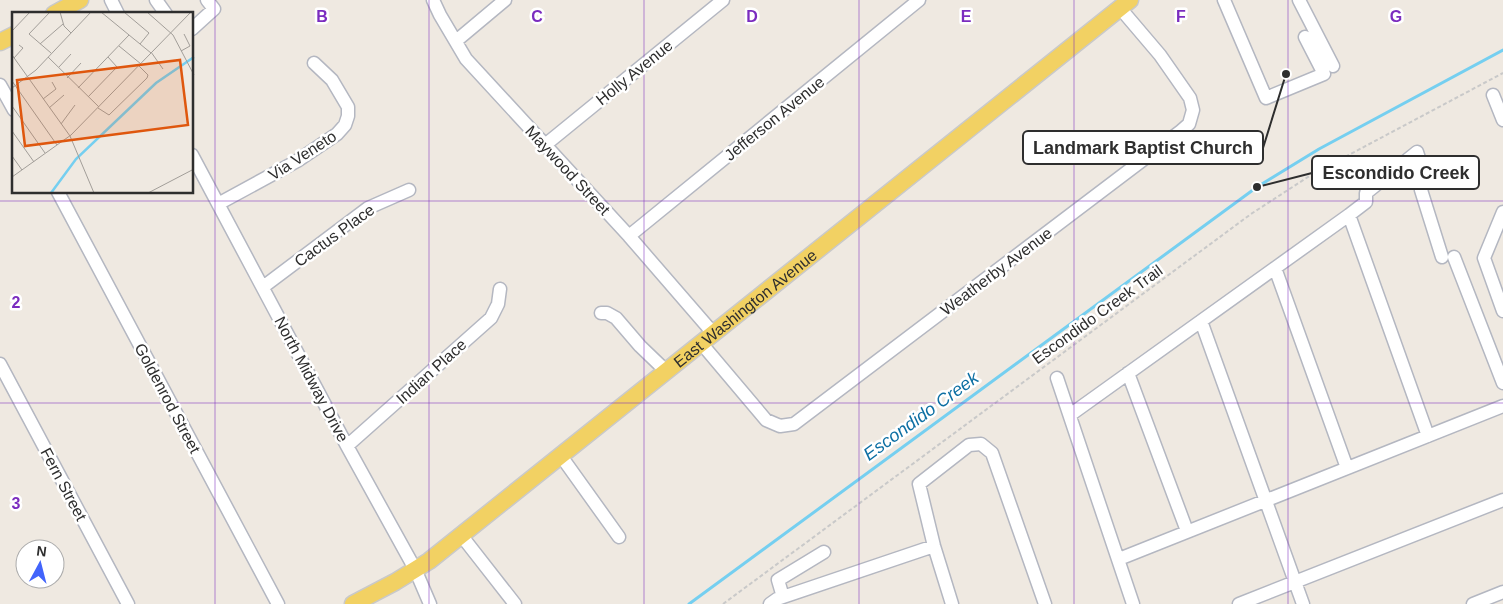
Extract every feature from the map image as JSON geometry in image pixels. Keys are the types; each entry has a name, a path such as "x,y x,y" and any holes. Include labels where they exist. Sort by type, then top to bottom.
{"main road":[{"path":"58,12 80,0"},
{"name":"East Washington Avenue","path":"353,604 395,582 429,561 1125,4"},
{"path":"0,42 12,36"}],"street":[{"path":"111,0 117,12"},
{"path":"156,0 165,12"},
{"path":"194,27 214,9 207,0"},
{"name":"Maywood Street","path":"433,0 466,59 629,236 707,338"},
{"path":"456,41 505,0"},
{"name":"Holly Avenue","path":"545,144 723,0"},
{"name":"Jefferson Avenue","path":"629,236 919,0"},
{"path":"1224,0 1266,98 1324,74 1305,37"},
{"path":"1299,0 1333,66"},
{"name":"Weatherby Avenue","path":"707,338 766,420 780,426 794,424 1180,131 1188,124 1193,110 1190,98 1125,4"},
{"name":"Via Veneto","path":"218,204 297,161 337,134 345,125 348,107 332,80 314,63"},
{"path":"0,85 12,106"},
{"path":"1493,95 1503,120"},
{"path":"1070,416 1349,215 1366,202 1366,193 1417,152 1426,180 1421,190 1503,383"},
{"name":"North Midway Drive","path":"194,159 347,446 415,569 430,604"},
{"name":"Cactus Place","path":"263,287 368,208 409,190"},
{"name":"Goldenrod Street","path":"59,194 278,604"},
{"path":"1503,212 1484,258 1503,311"},
{"path":"1349,215 1428,436"},
{"path":"1275,268 1347,468"},
{"name":"Indian Place","path":"347,446 491,318 498,304 500,289"},
{"path":"601,313 607,313 616,318 640,346 666,371"},
{"path":"1201,321 1303,604"},
{"name":"Fern Street","path":"0,364 128,604"},
{"path":"1128,373 1187,531"},
{"path":"1057,378 1133,604"},
{"path":"1118,559 1503,406"},
{"path":"952,604 934,546 919,484 969,445 981,444 992,453 1045,604"},
{"path":"561,456 619,537"},
{"path":"1239,604 1503,500"},
{"path":"461,535 515,604"},
{"path":"770,604 782,597 934,546"},
{"path":"782,597 778,580 824,552"},
{"path":"1473,604 1503,592"}],"path":[{"name":"Escondido Creek Trail","path":"723,604 1251,214 1311,175 1503,72"}],"waterway":[{"name":"Escondido Creek","path":"689,604 1257,187 1319,149 1503,50"}],"place":[{"name":"Landmark Baptist Church","path":"1286,74"},
{"name":"Escondido Creek","path":"1257,187"}]}
